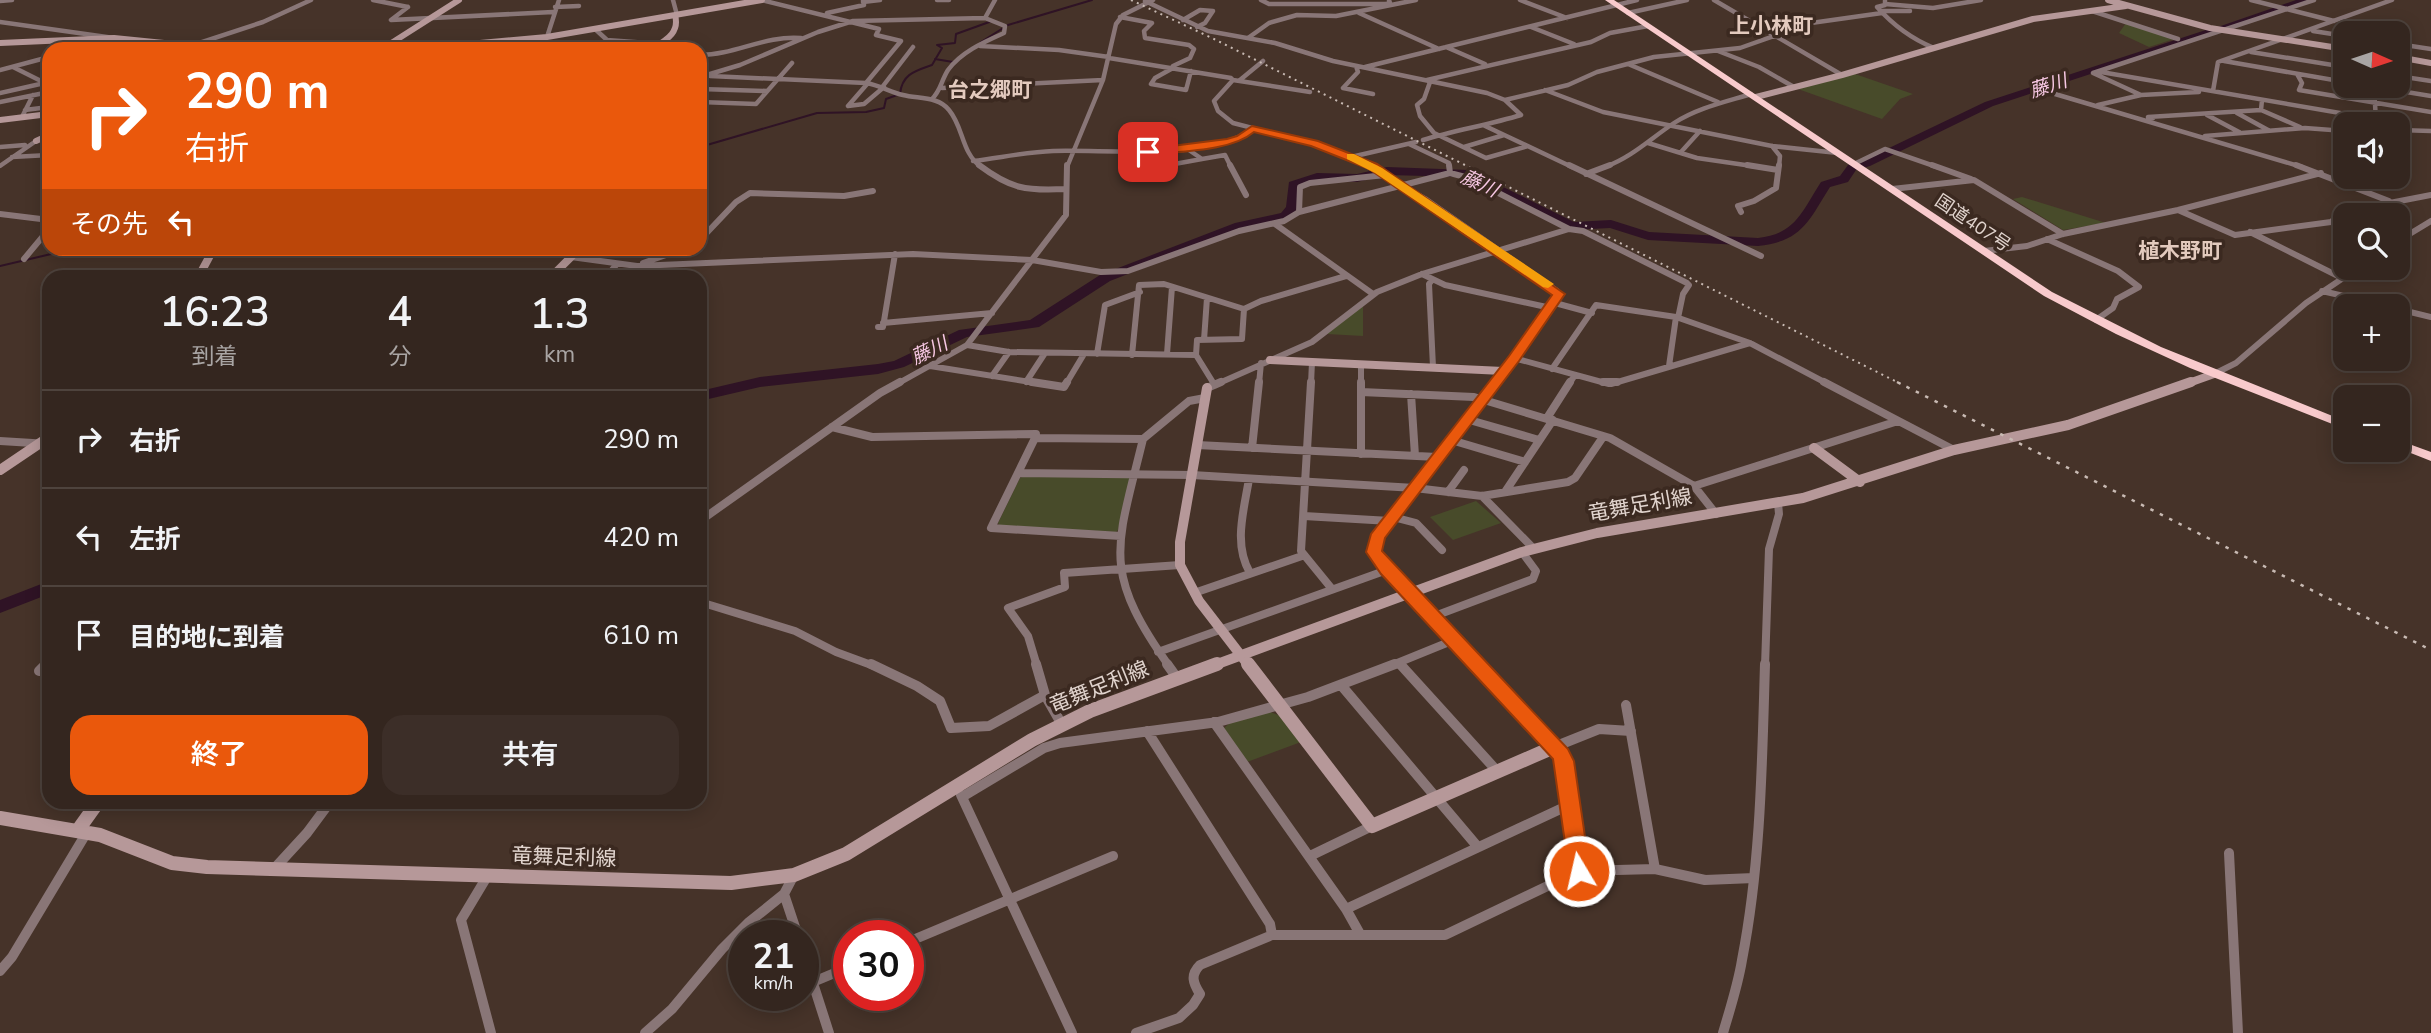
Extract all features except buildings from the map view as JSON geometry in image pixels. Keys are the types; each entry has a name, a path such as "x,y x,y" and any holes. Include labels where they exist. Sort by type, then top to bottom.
{"highway":[{"name":"国道407号","path":"1614,3 2048,294 2096,320 2214,374 2333,420"},
{"path":"2410,449 2431,457"}],"street":[{"path":"0,1 12,0"},
{"path":"201,42 259,23 311,0"},
{"path":"373,0 408,7 391,20 428,20 579,6"},
{"path":"393,42 459,0"},
{"path":"547,37 559,0"},
{"path":"664,42 671,37 678,21 673,0"},
{"path":"492,42 547,37 762,0 783,8 853,21 879,29 876,35 879,38 901,41 877,66 848,106 861,107 884,86 913,47"},
{"path":"825,14 864,5 863,1 880,0"},
{"path":"937,0 949,0"},
{"path":"985,18 995,0"},
{"path":"1143,0 1151,1 1197,27 1287,46 1359,67 1471,89 1505,100 1520,116 1351,157"},
{"path":"1261,0 1265,4 1387,4 1390,3 1389,0"},
{"path":"1248,38 1269,23 1294,15 1336,16 1416,0"},
{"path":"1520,0 1567,18"},
{"path":"1359,67 1567,18 1614,3 1637,0"},
{"path":"1628,13 1687,0"},
{"path":"1714,0 1842,75"},
{"path":"1955,0 1963,4"},
{"path":"1505,100 1627,64 1688,52 1756,45 1811,23 1981,0"},
{"path":"2108,0 2223,31 2333,47"},
{"path":"2251,0 2333,22"},
{"path":"2141,95 2093,73 2314,0"},
{"path":"2337,21 2392,0"},
{"path":"707,516 880,393 967,345 1066,215 1067,166 1103,80 1120,17 1151,1"},
{"path":"1282,2 1285,11 1294,15"},
{"path":"1933,8 1885,2 1877,7 1918,41 1934,48"},
{"path":"1586,174 1627,159 1672,125 1718,102 1794,88 2032,19 2126,5"},
{"path":"1183,20 1200,10 1213,11 1205,23 1197,27"},
{"path":"2092,11 2178,39"},
{"path":"1357,13 1439,49"},
{"path":"1120,17 1152,23 1144,31 1147,38 1189,45 1194,49 1188,60 1155,78 1151,84 1186,90 1191,71"},
{"path":"707,75 740,65 801,38 853,21 985,18 1007,28 946,72 940,81 942,88"},
{"path":"0,22 117,38"},
{"path":"2213,91 2218,62 2333,22"},
{"path":"1531,26 1576,45"},
{"path":"1427,81 1595,41 1610,33 1648,26"},
{"path":"595,29 607,40 634,42"},
{"path":"2310,30 2333,34"},
{"path":"707,55 717,55 779,36 801,38"},
{"path":"530,42 547,37"},
{"path":"0,43 117,38 153,42"},
{"path":"104,42 117,38"},
{"path":"980,46 1059,50 1310,92"},
{"path":"2410,46 2431,49"},
{"path":"1446,47 1486,65"},
{"path":"1718,51 1759,67 1794,88"},
{"path":"2248,51 2333,65"},
{"path":"0,70 42,59"},
{"path":"2410,60 2431,63"},
{"path":"1263,61 1236,80 1214,101 1227,120 1252,129 1303,139 1351,157 1402,186 1559,294 1553,306 1481,398 1374,544 1377,558 1387,570 1554,747 1564,761 1579,871"},
{"path":"2221,61 2333,80"},
{"path":"707,103 755,104 792,63"},
{"path":"1627,64 1718,102"},
{"path":"12,67 42,83"},
{"path":"1359,67 1358,72 1343,88 1373,94"},
{"path":"2098,71 2333,114"},
{"path":"2297,74 2302,83 2299,90 2431,112"},
{"path":"707,76 867,83 884,86 900,95 932,99 949,110 962,143 973,161 992,175 1028,191 1065,190"},
{"path":"707,84 715,76"},
{"path":"2410,78 2431,81"},
{"path":"932,99 942,88 1103,80"},
{"path":"1427,81 1424,99 1416,105 1418,118 1429,131 1491,158 1528,146"},
{"path":"0,93 42,87"},
{"path":"0,102 33,95 42,90"},
{"path":"707,90 767,91"},
{"path":"1545,90 1603,112 1772,146 1838,153"},
{"path":"2096,106 2141,95 2213,91"},
{"path":"2410,92 2431,96"},
{"path":"2055,94 2321,173 2389,201"},
{"path":"23,113 33,95"},
{"path":"2374,98 2375,112"},
{"path":"2261,110 2262,100"},
{"path":"0,120 42,109"},
{"path":"2210,135 2147,117 2261,110 2303,128"},
{"path":"2234,112 2270,131"},
{"path":"23,113 42,114"},
{"path":"2204,113 2241,133"},
{"path":"1483,125 1761,256"},
{"path":"2199,136 2303,128 2333,130"},
{"path":"973,161 1045,151 1135,153 1186,148 1237,140 1252,129"},
{"path":"2410,130 2431,131"},
{"path":"1681,152 1700,131"},
{"path":"1464,147 1504,135"},
{"path":"0,166 27,145 42,139"},
{"path":"1416,142 1449,163 1450,173"},
{"path":"1648,143 1718,162 1778,170"},
{"path":"0,148 27,145"},
{"path":"1741,212 1738,206 1754,201 1776,188 1780,156 1772,146"},
{"path":"1186,148 1202,159"},
{"path":"1854,164 1891,151 1974,180 2063,234"},
{"path":"1162,175 1157,166 1225,155 1245,195"},
{"path":"6,159 42,156"},
{"path":"558,270 571,257 637,266 895,254 1032,260 1101,272 1128,271 1239,231 1275,224 1299,212 1450,173 1469,178 1569,229"},
{"path":"1984,251 2027,246 2063,234 2178,210 2321,173"},
{"path":"1299,212 1300,187 1306,184 1324,180 1366,181 1385,175"},
{"path":"1892,189 1974,180"},
{"path":"707,232 740,198 750,193 844,196 873,191"},
{"path":"2178,210 2235,235 2331,222 2343,212 2431,195"},
{"path":"0,214 42,219"},
{"path":"2410,234 2431,221"},
{"path":"1275,224 1373,294"},
{"path":"1177,678 1158,652 1130,603 1120,568 1121,536 1143,439 1189,401 1266,361 1312,341 1373,294 1422,274 1569,229 1583,230 1689,285 1683,293 1677,317 1669,366"},
{"path":"2250,232 2333,274"},
{"path":"24,259 42,237"},
{"path":"2047,239 2118,271 2139,287 2117,299 2113,308 2096,320"},
{"path":"895,254 881,325 992,313"},
{"path":"637,266 664,256"},
{"path":"611,270 615,265"},
{"path":"1422,274 1432,280 1493,297 1591,313"},
{"path":"1132,355 1139,285 1164,284 1244,309 1261,301 1346,276"},
{"path":"1432,280 1433,367"},
{"path":"2214,374 2236,363 2339,280"},
{"path":"1167,354 1172,287"},
{"path":"2322,291 2335,294"},
{"path":"1097,354 1105,305 1140,292"},
{"path":"1204,340 1207,298"},
{"path":"1552,369 1598,304 1677,317 1750,343 1954,450"},
{"path":"1244,309 1242,339 1197,341 1196,355 1208,390 1180,542 1180,565 1194,593 1372,826"},
{"path":"2410,312 2431,317"},
{"path":"1514,358 1610,384 1750,343"},
{"path":"967,345 1009,352 1196,355"},
{"path":"992,376 1009,352"},
{"path":"1026,382 1045,353"},
{"path":"930,366 1065,387 1084,354"},
{"path":"1266,361 1503,371"},
{"path":"1252,448 1266,361"},
{"path":"1312,362 1302,555 1332,589"},
{"path":"1361,364 1361,454"},
{"name":"竜舞足利線","path":"0,818 82,831 172,863 273,870 732,883 794,875 845,855 960,792 1061,723 1527,550 1597,533 1779,503 1860,482 1954,450 2066,425 2214,374"},
{"path":"1505,492 1539,440 1575,375"},
{"path":"1361,392 1481,398 1603,437 1694,486 1716,514"},
{"path":"1411,394 1415,456"},
{"path":"1466,419 1539,440"},
{"path":"1694,486 1898,421"},
{"path":"832,427 872,438 1036,434 991,528 1121,536"},
{"path":"1018,473 1192,475 1415,488 1482,496 1568,482 1576,478 1603,437"},
{"path":"1035,438 1143,439"},
{"path":"1451,440 1525,462"},
{"path":"0,441 42,444"},
{"path":"0,470 42,445"},
{"path":"1197,445 1437,457"},
{"path":"1814,448 1860,482"},
{"path":"1448,492 1464,470"},
{"path":"1249,479 1240,552 1243,564 1250,573"},
{"path":"1432,617 1533,579 1536,571 1527,550 1482,496"},
{"path":"1723,1033 1744,953 1754,878 1766,694 1769,546 1780,509 1779,503"},
{"path":"1304,516 1391,519 1416,523 1442,550"},
{"path":"1194,593 1302,555"},
{"path":"1061,723 1045,695 1028,636 1008,608 1065,587 1064,573 1180,565"},
{"path":"1158,652 1387,570"},
{"path":"707,604 795,631 917,687 940,701 951,728 989,726 1045,695"},
{"path":"1072,1033 960,792 1044,748 1060,743 1214,722 1280,705 1341,685 1454,640"},
{"path":"1399,663 1497,771"},
{"path":"1341,685 1477,846"},
{"path":"1626,705 1655,869"},
{"path":"1214,722 1310,856 1360,934"},
{"path":"1310,856 1497,771 1599,729 1631,731"},
{"path":"1147,731 1270,924 1272,935"},
{"path":"1346,909 1569,805"},
{"path":"0,971 19,946 94,809"},
{"path":"273,870 325,809"},
{"path":"2229,853 2238,1033"},
{"path":"924,935 1112,856"},
{"path":"1136,1033 1147,1027 1183,1018 1200,994 1192,979 1193,972 1200,965 1272,935 1445,935 1579,871 1655,869 1705,880 1754,878"},
{"path":"645,1033 672,1009 722,949 748,923 785,894 794,875"},
{"path":"488,876 461,920 491,1033"},
{"path":"785,894 793,920"},
{"path":"819,1001 829,1033"}],"green space":[{"path":"2126,23 2174,39 2149,47 2119,33"},
{"path":"1855,74 1913,94 1900,99 1882,119 1798,89"},
{"path":"2022,197 2106,223 2063,230 2013,199"},
{"path":"1363,305 1363,336 1327,334"},
{"path":"1027,475 1131,478 1118,530 1000,526 998,523 1020,478"},
{"path":"1476,501 1501,523 1453,540 1430,517"},
{"path":"1270,712 1281,716 1301,742 1247,762 1224,728 1231,722"}],"waterway":[{"path":"981,42 1008,25 1092,0"},
{"name":"藤川","path":"2220,28 2305,0"},
{"path":"935,59 942,48 937,45 955,43 956,34 992,21"},
{"name":"藤川","path":"707,394 760,382 878,369 899,364 964,333 1034,324 1105,278 1239,226 1285,216 1292,208 1293,185 1317,177 1357,178 1387,171 1469,174 1572,226 1611,224 1648,236 1758,242 1775,240 1791,233 1801,224 1825,185 1844,179 1852,167 1866,164 1989,104 2212,31"},
{"path":"707,145 817,113 866,112 884,108 886,99 900,94 907,78 932,65 935,59"},
{"path":"935,59 953,62"},
{"path":"0,266 43,256"},
{"name":"藤川","path":"0,607 42,590"}],"railway":[{"path":"1131,0 1214,39 1901,384"},
{"path":"1897,382 2431,650"}],"slow traffic":[{"path":"1351,157 1379,170 1548,284"}],"district":[{"name":"上小林町","path":"1771,26"},
{"name":"台之郷町","path":"990,90"},
{"name":"植木野町","path":"2180,251"}],"route":[{"path":"1148,152 1227,142 1240,138 1252,129 1303,139 1373,167 1559,294 1507,368 1481,398 1377,537 1374,552 1387,570 1561,754 1579,871"}]}
